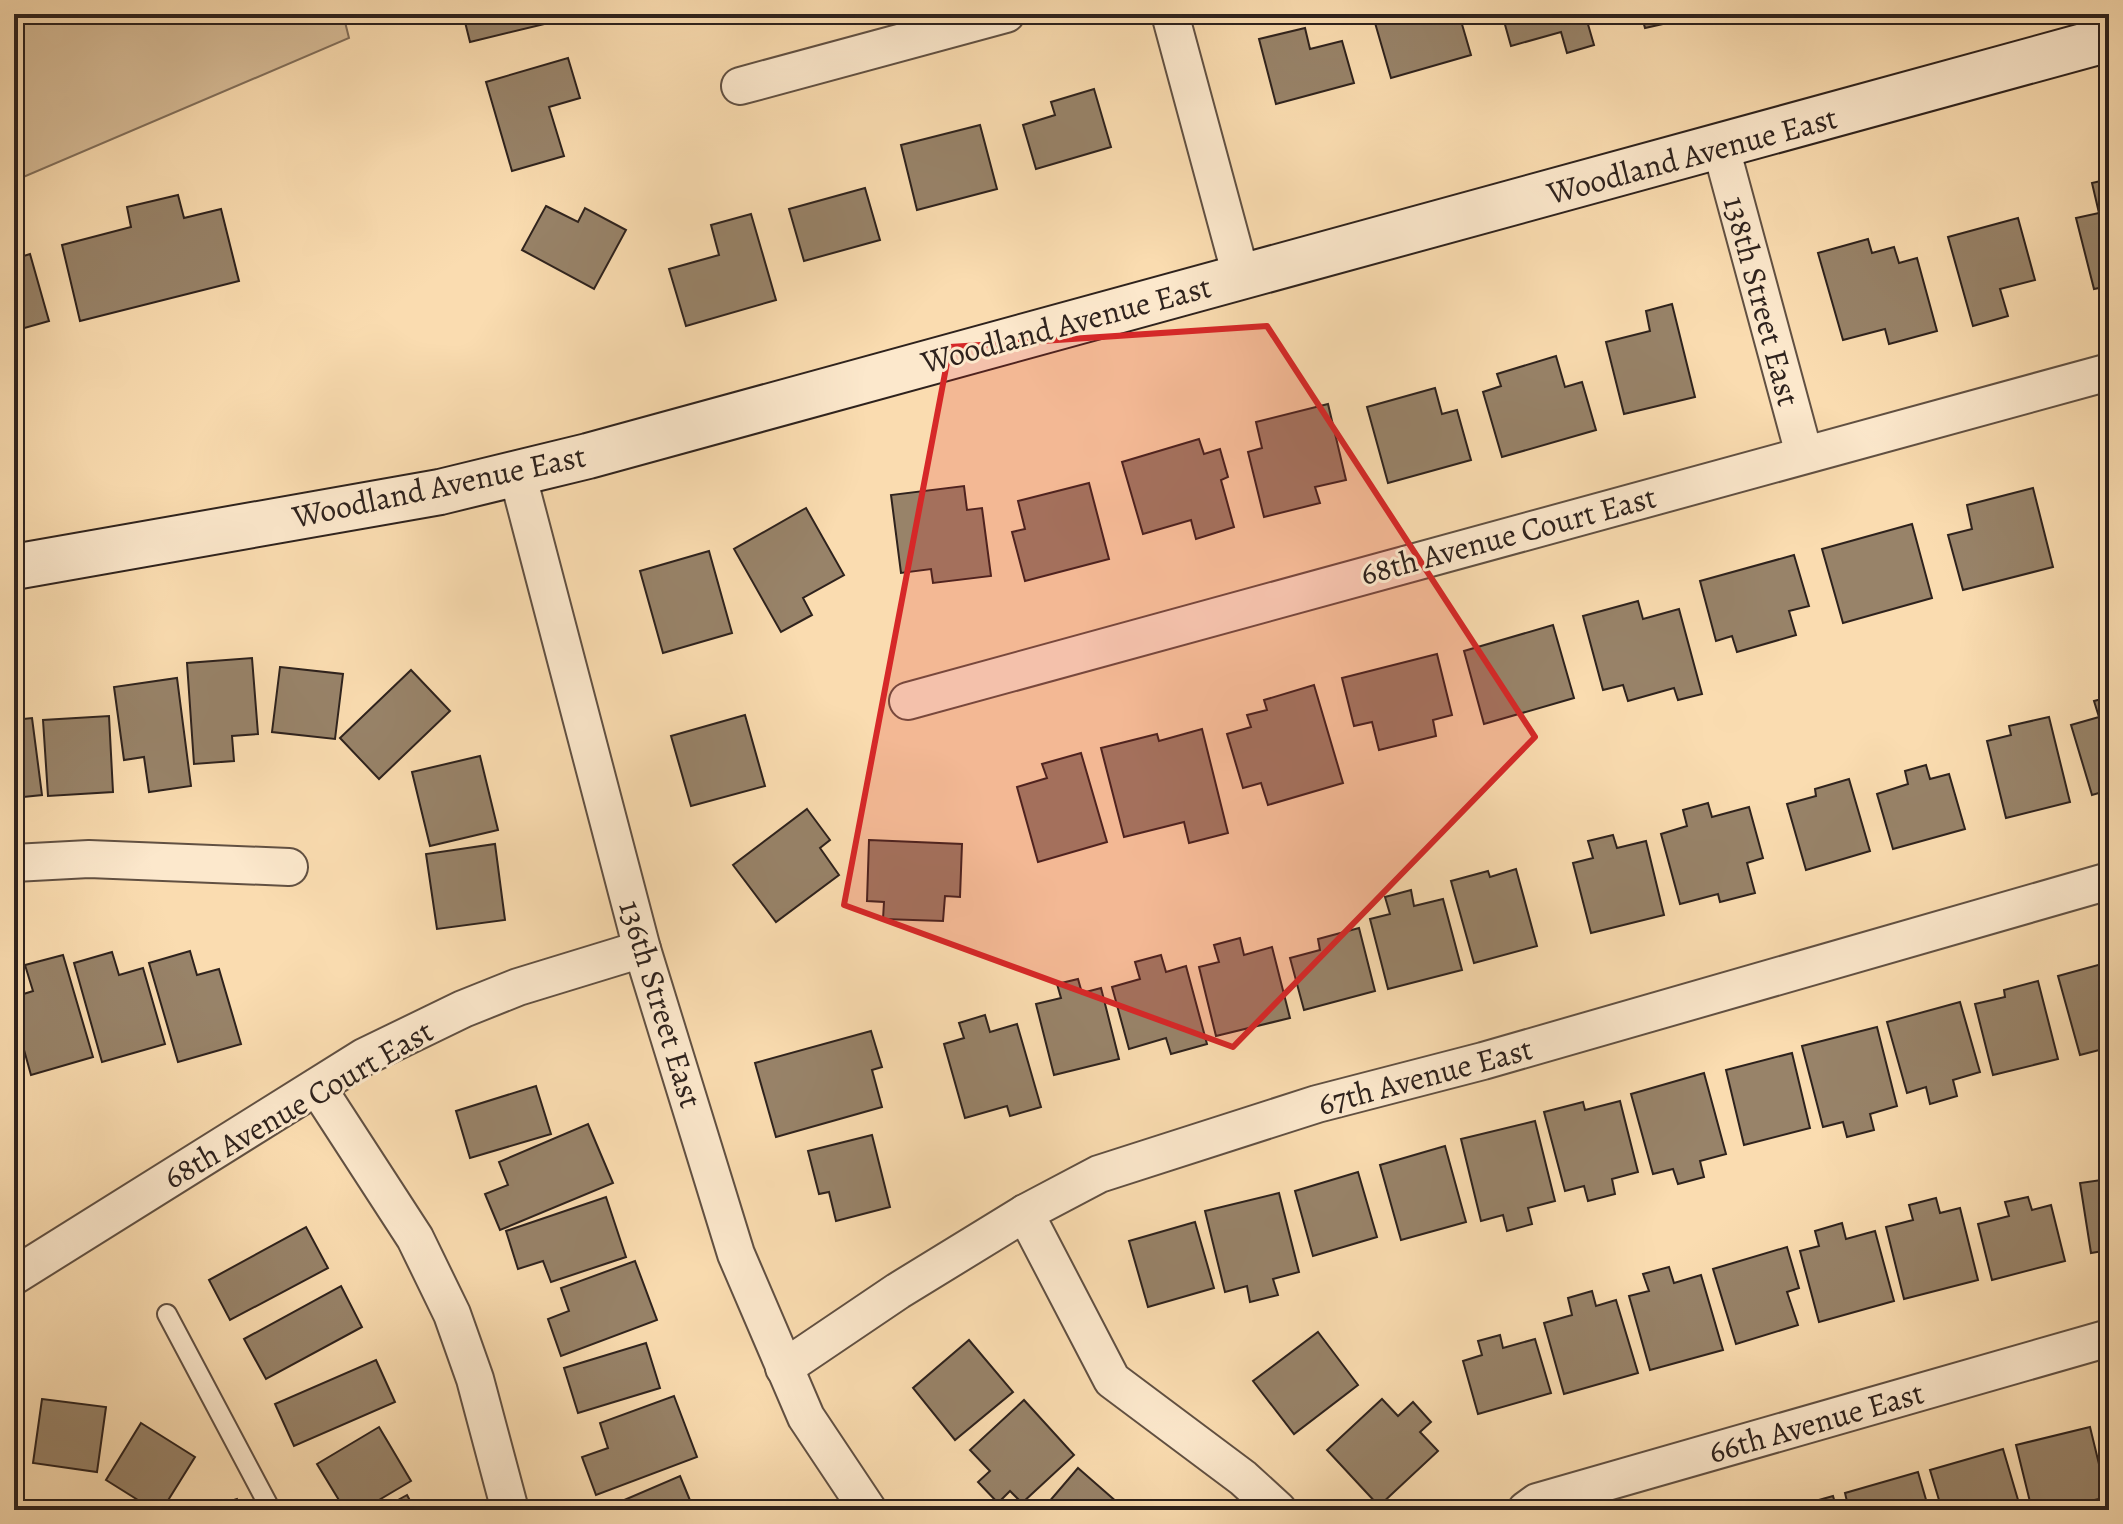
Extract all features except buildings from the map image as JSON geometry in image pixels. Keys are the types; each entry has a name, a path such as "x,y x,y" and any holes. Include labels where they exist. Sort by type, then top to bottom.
{"street":[{"path":"740,86 1006,14"},
{"path":"1170,14 1241,276"},
{"name":"Woodland Avenue East","path":"14,567 440,492 517,473 1721,148 2109,39"},
{"name":"138th Street East","path":"1721,148 1804,454"},
{"name":"68th Avenue Court East","path":"908,701 2109,372"},
{"name":"136th Street East","path":"517,473 642,949 736,1254 806,1417 868,1510"},
{"path":"14,863 89,859 289,867"},
{"name":"67th Avenue East","path":"784,1368 898,1291 1025,1213 1099,1174 1317,1104 1483,1061 2109,881"},
{"name":"68th Avenue Court East","path":"14,1276 364,1057 463,1009 518,987 642,949"},
{"path":"317,1087 415,1238 452,1314 475,1379 510,1510"},
{"path":"1025,1213 1112,1380 1243,1478 1278,1510"},
{"name":"66th Avenue East","path":"1526,1510 1537,1502 2109,1338"}],"lane":[{"path":"167,1314 271,1510"}],"highlighted area":[{"path":"1267,326 1535,737 1233,1047 844,905 950,347"}],"shaded area":[{"path":"57,14 343,14 349,38 14,181 14,26"}]}
